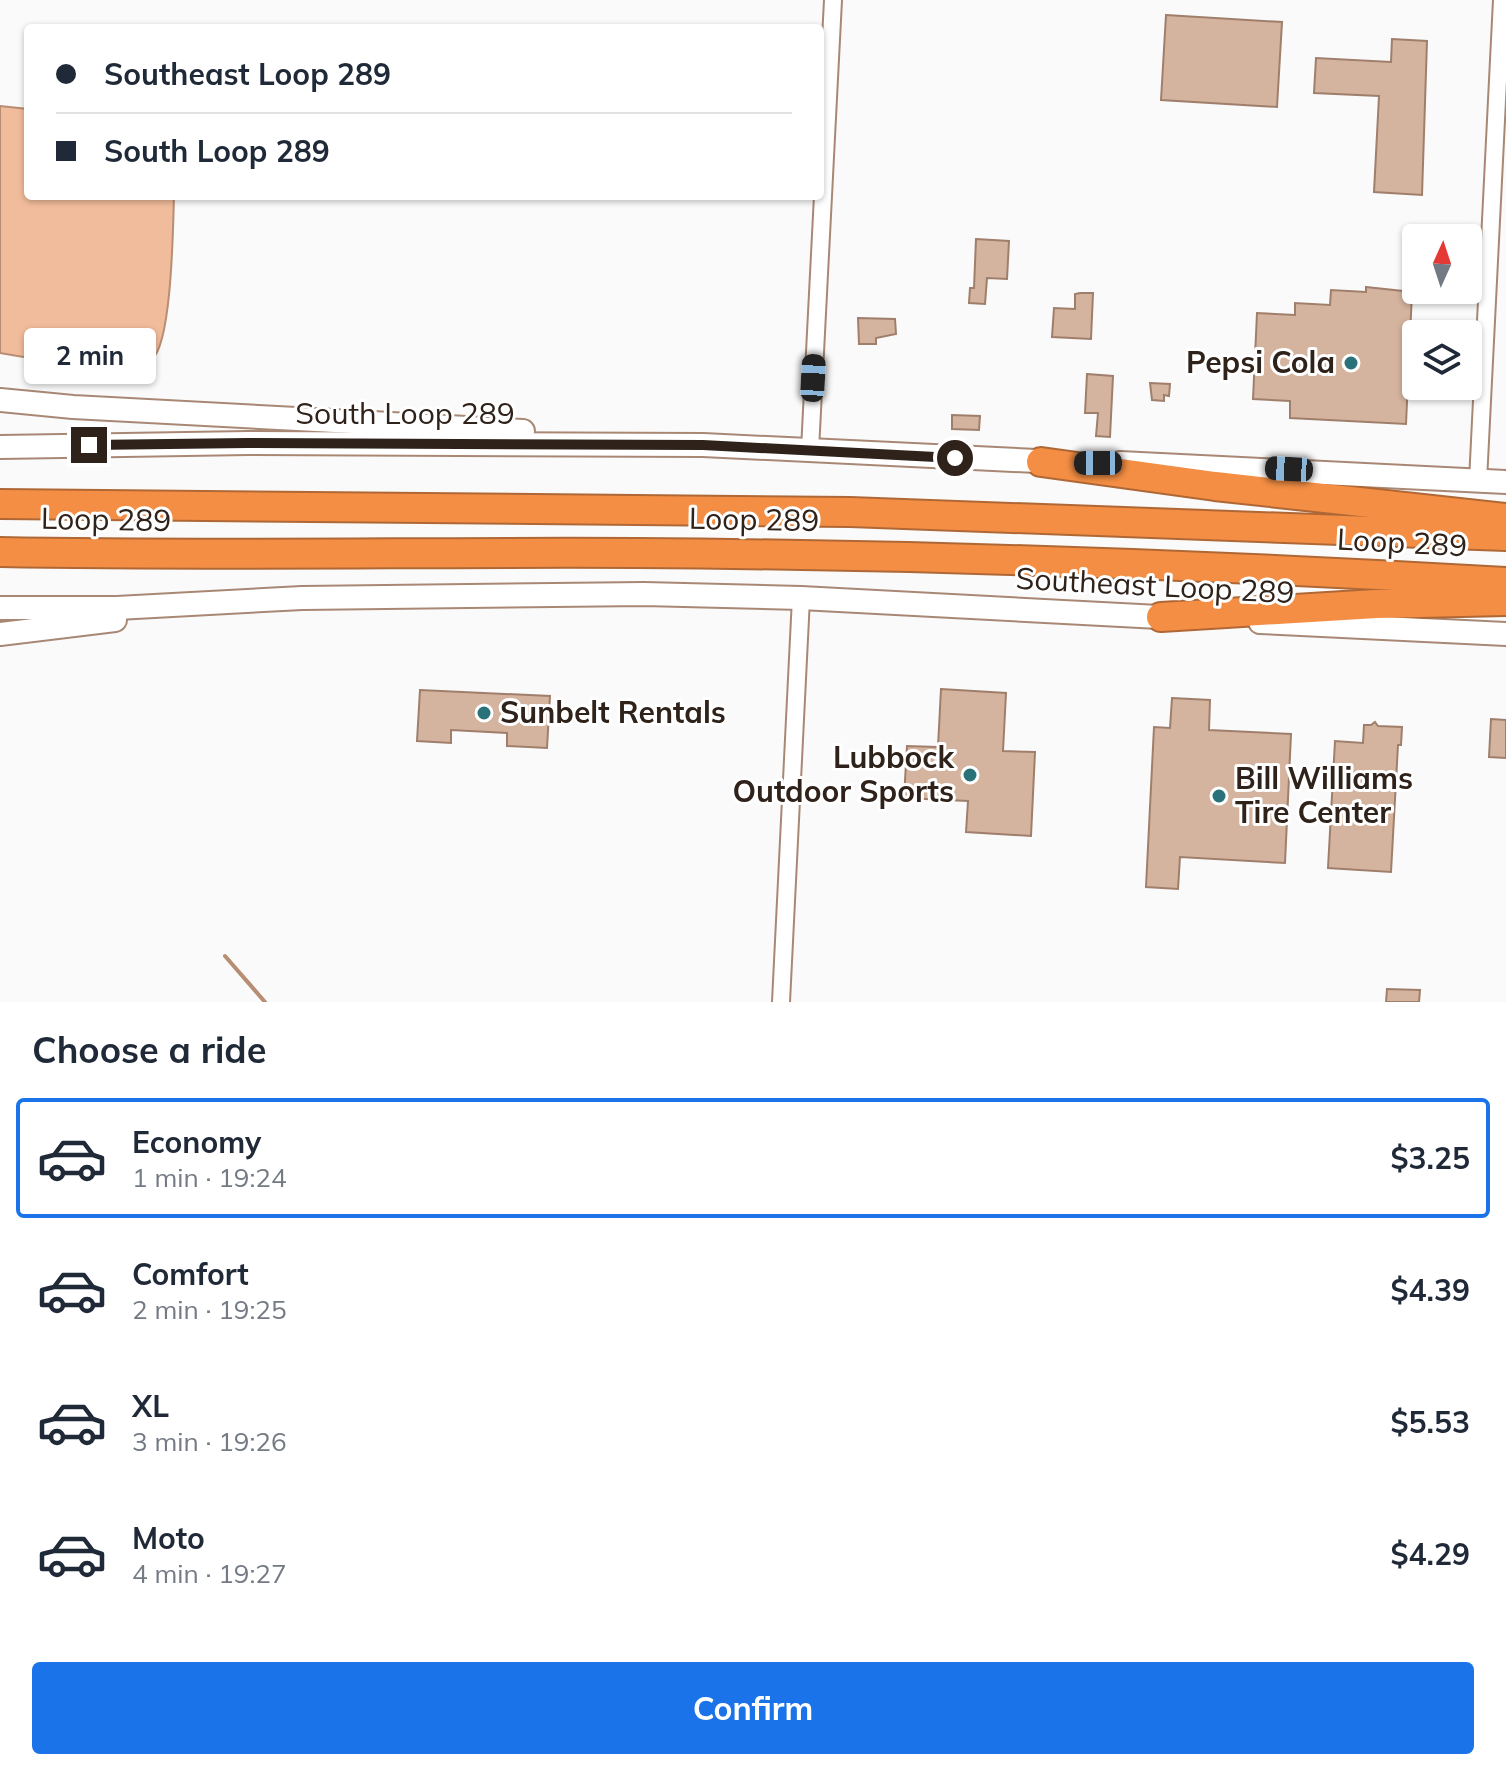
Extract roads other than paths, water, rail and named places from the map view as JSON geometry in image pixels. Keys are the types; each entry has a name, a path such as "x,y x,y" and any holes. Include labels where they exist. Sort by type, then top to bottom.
{"highway":[{"path":"1041,462 1215,486 1506,518"},
{"name":"Loop 289","path":"0,504 850,512 1506,536"},
{"name":"Loop 289","path":"0,552 144,555 851,555 1506,582"},
{"path":"1161,617 1376,604 1506,601"}],"main road":[{"path":"0,400 73,407 606,436 703,445"},
{"name":"South Loop 289","path":"0,447 233,443 703,445 810,450"},
{"path":"810,450 1041,462 1169,463 1506,482"},
{"path":"0,608 117,608 302,598 644,594 801,598"},
{"path":"0,634 302,598"},
{"name":"Southeast Loop 289","path":"801,598 1506,634"}],"street":[{"path":"824,176 833,0"},
{"path":"1478,481 1502,0"},
{"path":"810,450 823,200"},
{"path":"781,1002 801,598"}],"waterway":[{"path":"225,956 265,1002"}],"place":[{"name":"Pepsi Cola","path":"1351,363"},
{"name":"Sunbelt Rentals","path":"484,713"},
{"name":"Lubbock Outdoor Sports","path":"970,775"},
{"name":"Bill Williams Tire Center","path":"1219,796"}]}
